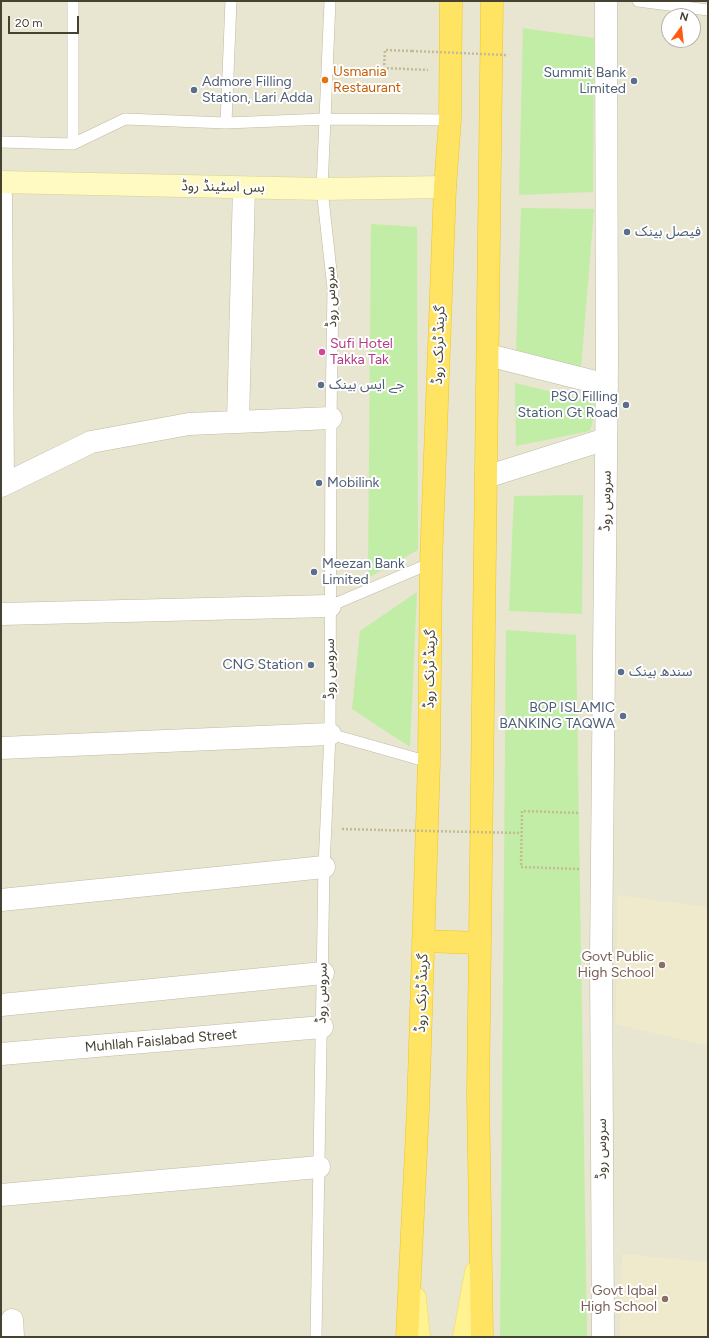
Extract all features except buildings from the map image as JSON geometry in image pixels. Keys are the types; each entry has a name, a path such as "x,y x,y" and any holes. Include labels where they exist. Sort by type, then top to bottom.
{"highway":[{"name":"گرینڈ ٹرنک روڈ","path":"407,1337 419,1101 429,762 431,563 445,187 450,120 451,1"},
{"path":"482,1337 478,1094 492,1"},
{"path":"424,940 480,943"}],"main road":[{"path":"464,1337 481,1243"},
{"path":"411,1255 419,1337"}],"street":[{"name":"سروس روڈ","path":"604,1337 601,950 607,385 606,1"},
{"name":"بس اسٹینڈ روڈ","path":"1,182 322,189 445,187"},
{"path":"238,422 244,188"},
{"path":"1,196 2,486 92,442 189,424 331,418"},
{"path":"488,355 607,385"},
{"path":"486,477 606,439"},
{"path":"1,614 330,606"},
{"path":"1,748 330,734"},
{"path":"1,900 324,867"},
{"path":"1,1005 323,973"},
{"name":"Muhllah Faislabad Street","path":"1,1054 322,1027"},
{"path":"1,1195 319,1167"}],"lane":[{"path":"73,1 73,144"},
{"path":"226,123 231,1"},
{"name":"سروس روڈ","path":"316,1337 324,867 330,734 333,289 322,189 330,1"},
{"path":"638,1 708,10"},
{"path":"1,142 73,144 125,119 226,123 326,119 450,120"},
{"path":"330,606 431,563"},
{"path":"330,734 429,762"}],"path":[{"path":"407,69 384,68 385,50 506,55"},
{"path":"553,868 520,867 522,811 556,812"},
{"path":"355,829 521,833"}],"shaded area":[{"path":"1,1 708,1 708,1337 1,1337"},
{"name":"Govt Public High School","path":"617,895 708,907 708,1046 616,1024"},
{"name":"Govt Iqbal High School","path":"622,1254 708,1262 708,1337 620,1337"}],"green space":[{"path":"523,28 594,38 593,192 519,195"},
{"path":"521,208 594,209 581,368 516,350"},
{"path":"371,224 417,227 418,550 368,578"},
{"path":"515,383 598,403 590,431 516,446"},
{"path":"583,495 582,614 509,611 514,496"},
{"path":"417,592 410,747 352,709 360,631"},
{"path":"506,630 576,635 587,1337 500,1337"}],"place":[{"name":"Usmania Restaurant","path":"325,80"},
{"name":"Summit Bank Limited","path":"634,81"},
{"name":"Admore Filling Station, Lari Adda","path":"194,90"},
{"name":"فیصل بینک","path":"627,232"},
{"name":"Sufi Hotel Takka Tak","path":"322,352"},
{"name":"جے ایس بینک","path":"321,385"},
{"name":"PSO Filling Station Gt Road","path":"626,405"},
{"name":"Mobilink","path":"319,483"},
{"name":"Meezan Bank Limited","path":"314,572"},
{"name":"CNG Station","path":"311,665"},
{"name":"سندھ بینک","path":"621,672"},
{"name":"BOP ISLAMIC BANKING TAQWA","path":"623,716"},
{"name":"Govt Public High School","path":"662,965"},
{"name":"Govt Iqbal High School","path":"665,1299"}]}
